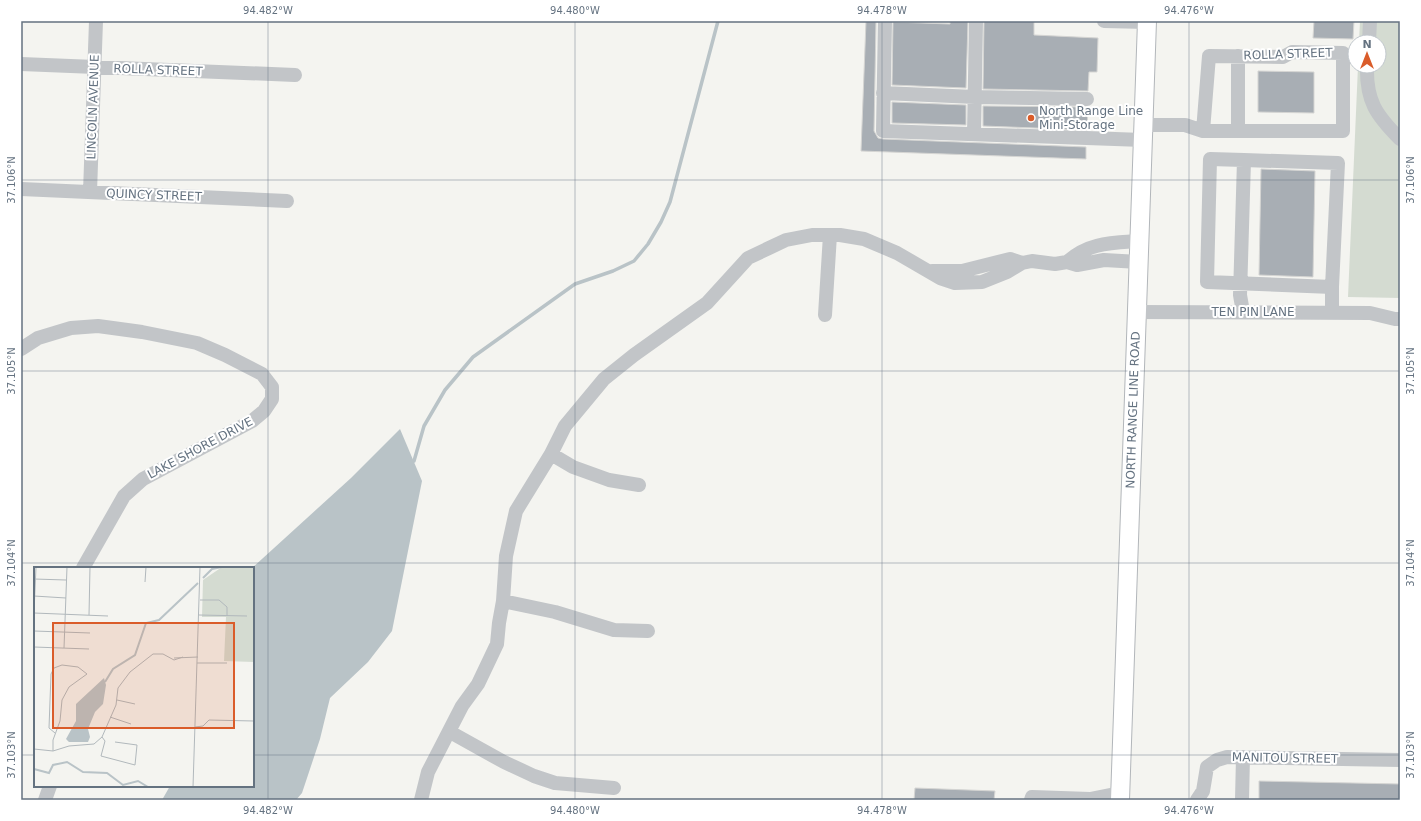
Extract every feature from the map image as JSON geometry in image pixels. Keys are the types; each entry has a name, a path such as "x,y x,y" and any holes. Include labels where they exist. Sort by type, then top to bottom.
{"main road":[{"name":"NORTH RANGE LINE ROAD","path":"1120,796 1147,22"}],"street":[{"name":"LINCOLN AVENUE","path":"90,192 96,21"},
{"path":"885,21 884,93 975,97 1087,99"},
{"path":"974,134 976,21"},
{"path":"1104,21 1147,22"},
{"path":"1369,34 1370,21"},
{"name":"ROLLA STREET","path":"884,93 883,131 974,134 1143,133 1185,125 1203,131 1343,131 1343,53 1292,52 1283,57 1209,56 1203,131"},
{"path":"1238,56 1238,131"},
{"name":"ROLLA STREET","path":"21,64 295,75"},
{"path":"1367,74 1366,83 1372,105 1386,125 1400,139"},
{"path":"1332,286 1207,282 1210,159 1338,163 1332,313"},
{"path":"1243,312 1240,295 1244,160"},
{"name":"QUINCY STREET","path":"21,189 287,201"},
{"path":"421,800 428,772 450,732 462,706 478,684 497,644 503,602 506,556 516,511 551,454 565,426 604,379 634,355 707,303 748,258 786,240 812,235 840,235 864,239 897,253 940,278 955,284 982,282 1006,272 1022,263 1032,261 1055,264 1067,262 1078,265 1104,260 1139,262"},
{"path":"825,315 830,235"},
{"path":"1067,262 1076,254 1088,248 1102,244 1140,242"},
{"name":"TEN PIN LANE","path":"1137,312 1370,313 1400,319"},
{"name":"LAKE SHORE DRIVE","path":"21,349 38,338 71,328 98,326 142,332 197,344 225,355 262,374 272,387 272,399 264,411 252,421 159,469 143,479 124,496 84,567"},
{"path":"551,454 573,467 609,480 639,485"},
{"path":"503,602 556,612 614,630 648,631"},
{"path":"450,732 504,762 534,776 555,783 614,788"},
{"name":"MANITOU STREET","path":"1197,800 1203,791 1207,767 1216,760 1227,757 1400,760"},
{"path":"1242,800 1243,757"},
{"path":"45,800 50,787"},
{"path":"1031,800 1032,797 1090,799 1120,796"}],"shaded area":[{"path":"1360,21 1400,21 1400,298 1348,297 1358,74 1387,74 1387,34 1359,34"},
{"path":"400,429 422,481 392,631 368,662 330,698 320,739 302,793 296,800 162,800 169,787 254,787 253,567 351,478"}],"building":[{"path":"866,21 876,21 874,131 878,138 1086,147 1086,159 861,151"},
{"path":"950,21 968,21 966,88 892,85 893,22 950,24"},
{"path":"984,21 1034,21 1034,35 1098,38 1097,72 1089,72 1088,91 983,89"},
{"path":"1314,21 1354,21 1353,34 1347,34 1347,39 1313,38"},
{"path":"1258,71 1314,72 1314,113 1258,112"},
{"path":"892,102 966,105 966,125 892,123"},
{"name":"North Range Line Mini-Storage","path":"983,106 1088,107 1087,130 983,126"},
{"path":"1261,169 1315,171 1313,277 1259,275"},
{"path":"1259,781 1400,784 1400,800 1259,800"},
{"path":"915,788 995,791 994,800 914,800"}],"waterway":[{"path":"414,461 424,426 445,390 473,357 575,284 613,271 634,261 648,244 661,222 670,202 718,21"}],"place":[{"name":"North Range Line Mini-Storage","path":"1031,118"}]}
